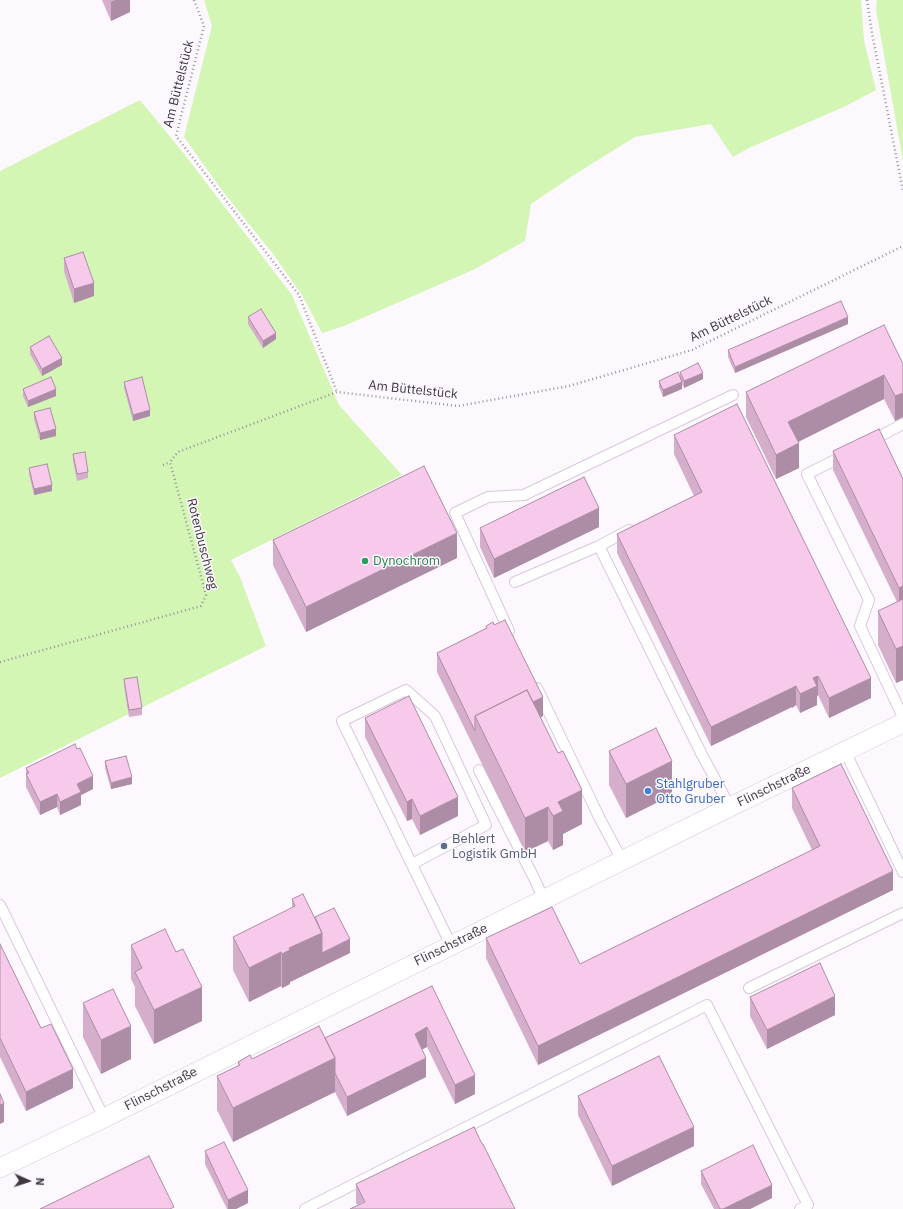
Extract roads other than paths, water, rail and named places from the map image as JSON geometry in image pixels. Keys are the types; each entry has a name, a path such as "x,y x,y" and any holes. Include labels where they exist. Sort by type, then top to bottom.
{"street":[{"name":"Flinschstraße","path":"0,1168 104,1118 622,860 903,723"}],"lane":[{"path":"515,642 455,513 488,497 524,495 733,395"},
{"path":"903,424 807,474 869,600 860,626 903,717"},
{"path":"515,582 599,546 639,524"},
{"path":"599,546 701,753 730,807"},
{"path":"532,678 600,819 622,860"},
{"path":"412,864 486,825 435,716 406,690 342,721 451,945"},
{"path":"845,751 903,872"},
{"path":"479,770 544,900"},
{"path":"0,905 104,1118"},
{"path":"749,988 903,913"},
{"path":"305,1209 707,1004 808,1205 800,1209"}],"place":[{"name":"Dynochrom","path":"365,561"},
{"name":"Stahlgruber Otto Gruber","path":"648,791"},
{"name":"Behlert Logistik GmbH","path":"444,846"}]}
